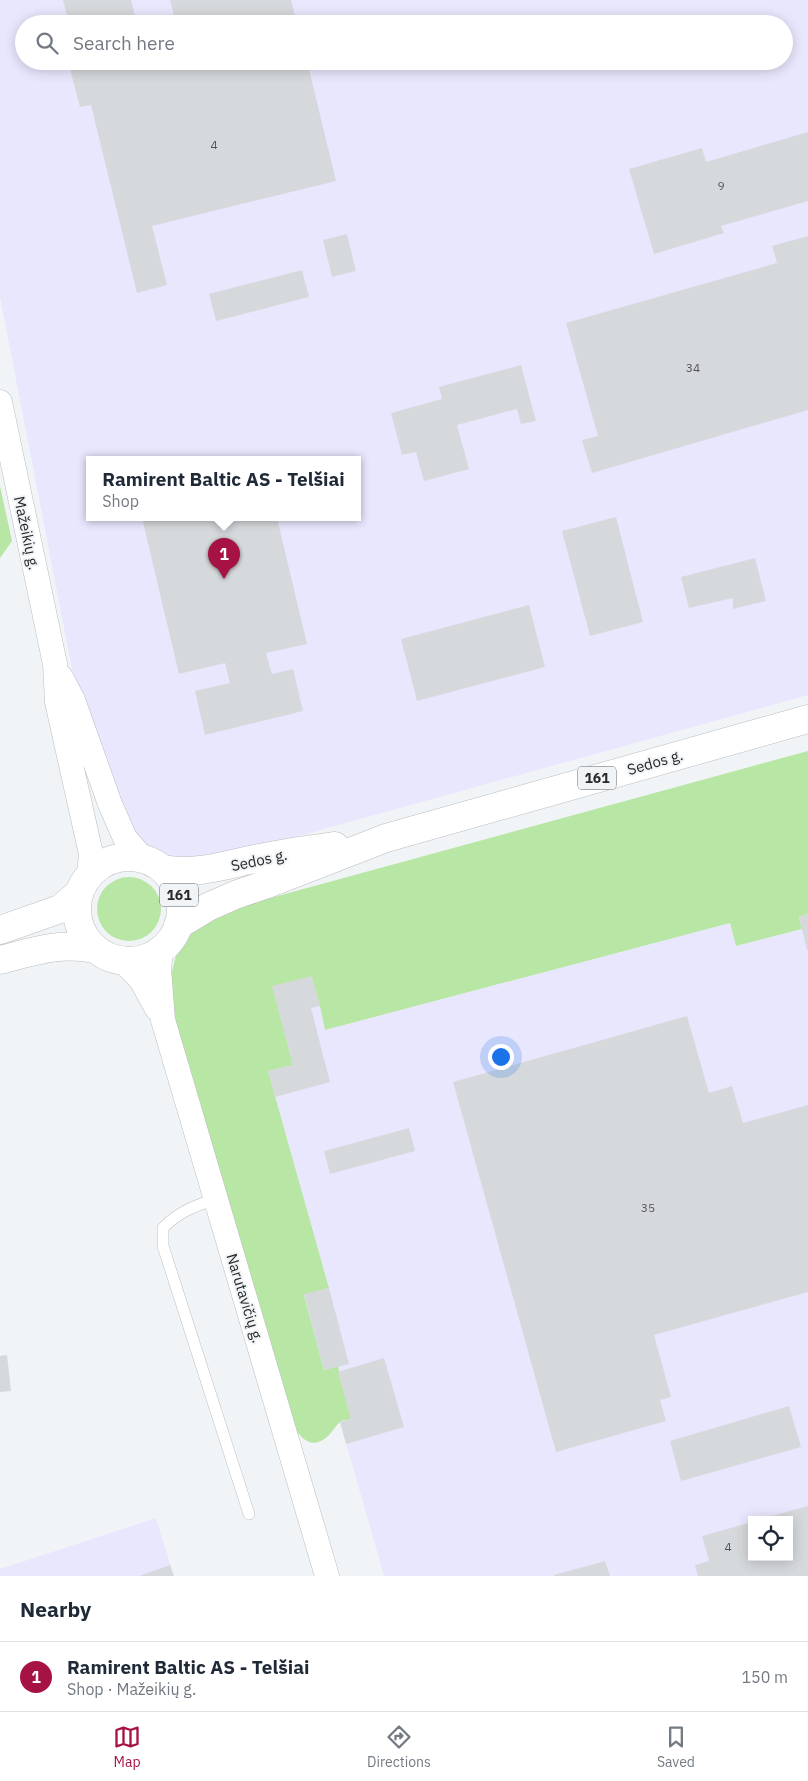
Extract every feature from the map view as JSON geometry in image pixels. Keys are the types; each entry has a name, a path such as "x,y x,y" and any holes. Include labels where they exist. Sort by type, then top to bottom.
{"main road":[{"name":"Sedos g.","path":"161,950 171,938 178,925 208,907 386,838 808,719"},
{"name":"Sedos g.","path":"0,930 60,909 105,863 114,859 130,857 181,873 198,872 264,857 386,838"},
{"name":"161","path":"153,864 175,885 180,905 178,925"},
{"path":"84,884 77,903 79,923 88,941 96,949 113,958 123,960 143,959 161,950"},
{"path":"0,960 44,948 73,945 96,949"}],"street":[{"name":"Mažeikių g.","path":"0,402 55,664 57,702 90,854 84,884"},
{"name":"Mažeikių g.","path":"55,664 73,700 122,830 126,838 153,864"},
{"name":"Narutavičių g.","path":"161,950 159,969 163,1020 327,1576"},
{"name":"Narutavičių g.","path":"123,960 141,980 163,1020"}],"lane":[{"path":"215,1198 173,1217 163,1228 163,1246 249,1514"}],"shaded area":[{"path":"0,0 808,0 808,695 202,863 170,859 146,844 130,823 72,669 0,297"},
{"path":"808,914 808,1576 384,1576 340,1422 351,1419 338,1367 324,1370 304,1294 329,1287 268,1071 293,1064 272,986 320,1006 325,1030 730,923 736,946 802,929 799,917"},
{"path":"156,1518 174,1576 0,1576 0,1569"}],"green space":[{"path":"0,486 12,541 0,558"},
{"path":"808,751 808,914 799,917 802,929 736,946 730,923 325,1030 320,1006 273,987 293,1065 268,1071 329,1288 304,1295 324,1370 338,1366 351,1419 340,1422 320,1442 307,1441 295,1429 171,1009 174,962 185,940 195,930 223,911"},
{"path":"123,877 135,877 152,886 159,897 161,909 159,921 152,932 135,941 123,941 111,936 102,927 97,915 97,903 102,891 111,882"}],"building":[{"path":"63,0 131,0 135,15 67,15"},
{"path":"170,0 291,0 295,15 174,15"},
{"path":"70,70 309,70 336,181 152,226 167,285 137,293 91,105 80,107"},
{"path":"808,132 808,201 721,226 724,233 654,254 629,169 702,148 706,162"},
{"path":"347,234 356,271 332,277 323,240"},
{"path":"808,236 808,410 592,473 582,440 598,436 566,323 777,263 772,246"},
{"path":"302,270 309,297 216,321 209,294"},
{"path":"521,365 536,421 521,424 517,409 457,425 469,469 424,481 416,452 402,455 391,413 442,399 439,387"},
{"path":"616,517 643,622 590,636 562,531"},
{"path":"143,521 278,521 307,644 266,653 272,674 293,669 303,711 205,735 195,691 230,683 225,663 179,674"},
{"path":"755,558 766,601 733,609 733,598 689,608 681,577"},
{"path":"529,605 545,667 417,701 401,639"},
{"path":"808,914 808,950 807,950 799,917"},
{"path":"312,976 320,1006 311,1008 330,1082 275,1097 268,1071 293,1065 272,986"},
{"path":"687,1016 709,1093 732,1086 743,1123 808,1105 808,1292 654,1335 671,1397 660,1400 666,1421 556,1452 453,1082"},
{"path":"409,1128 415,1151 330,1174 324,1151"},
{"path":"329,1288 349,1364 324,1370 304,1294"},
{"path":"7,1355 11,1391 0,1392 0,1356"},
{"path":"384,1358 404,1427 346,1444 340,1422 351,1419 338,1372"},
{"path":"789,1406 801,1447 681,1481 670,1441"},
{"path":"808,1506 808,1576 698,1576 695,1565 709,1561 702,1536 748,1523 748,1561 793,1561 793,1516 772,1516"},
{"path":"605,1561 610,1576 554,1576 554,1575"},
{"path":"170,1565 174,1576 139,1576"}],"place":[{"name":"Ramirent Baltic AS - Telšiai","path":"224,579"}]}
